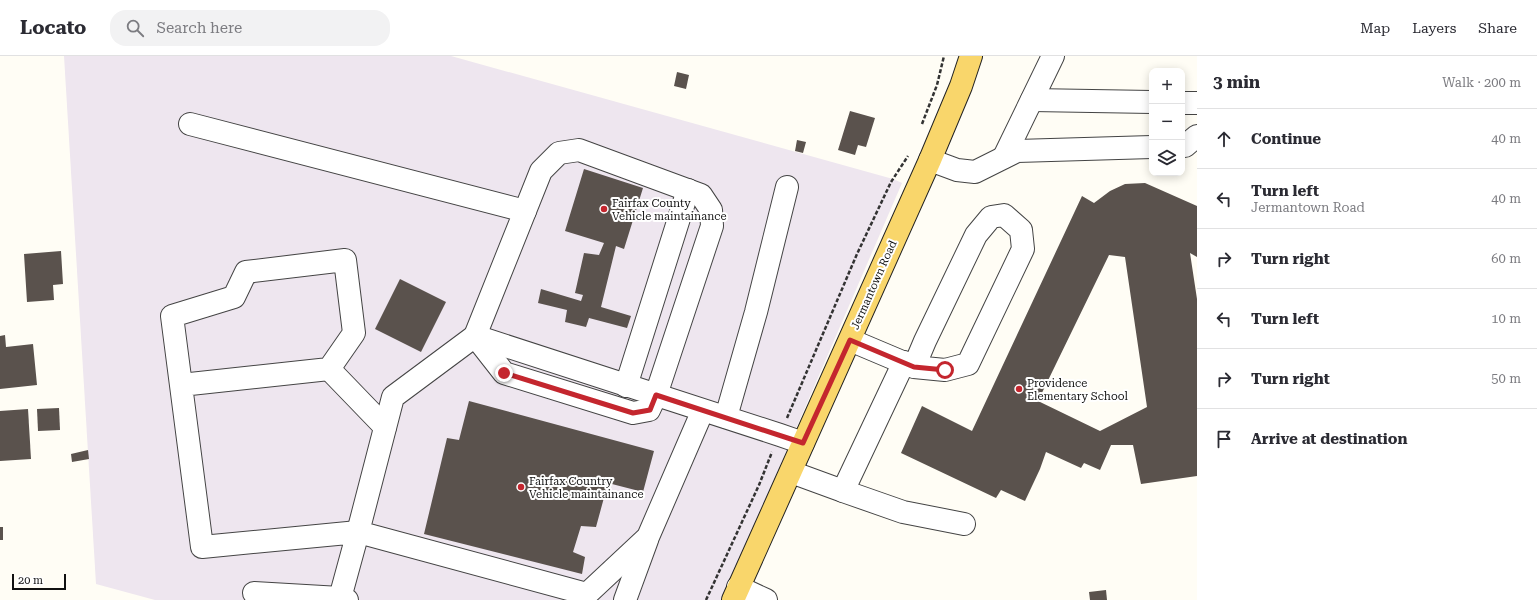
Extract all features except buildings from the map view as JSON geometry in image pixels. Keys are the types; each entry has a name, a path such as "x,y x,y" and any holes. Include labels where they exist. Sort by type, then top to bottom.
{"main road":[{"name":"Jermantown Road","path":"735,594 850,340 920,156 961,86 971,56"}],"street":[{"path":"1004,157 1053,56"},
{"path":"1032,100 1149,102"},
{"path":"1185,103 1197,103"},
{"path":"190,124 525,211"},
{"path":"1185,146 1197,136"},
{"path":"920,156 957,170 975,172 1017,151 1149,147"},
{"path":"254,593 344,599 358,532 393,397 475,336 541,171 559,153 579,150 688,190 701,195 711,210 712,226 650,410 633,413 504,373 475,336"},
{"path":"726,417 756,312 787,187"},
{"path":"626,386 688,190"},
{"path":"843,491 909,365 925,341 976,235 991,218 1004,215 1021,230 1023,249 968,364 945,370 909,365 850,340"},
{"path":"181,385 329,369 354,333 345,260 246,272 234,297 172,316 202,547 358,532 555,593 586,594 648,537"},
{"path":"475,336 803,443"},
{"path":"561,391 568,366"},
{"path":"329,369 385,427"},
{"path":"625,600 648,537 703,410"},
{"path":"791,472 903,512 964,524"},
{"path":"735,594 766,600"}],"path":[{"path":"921,125 937,85 944,56"},
{"path":"706,600 756,492 857,254 891,182 920,156"}],"shaded area":[{"path":"64,56 451,56 893,179 902,183 722,600 155,600 96,584"}],"place":[{"name":"Fairfax County Vehicle maintainance","path":"604,209"},
{"name":"Providence Elementary School","path":"1019,389"},
{"name":"Fairfax Country Vehicle maintainance","path":"521,487"}],"route":[{"path":"504,373 633,413 650,410 656,395 803,443 850,340 914,367 945,370"}]}
